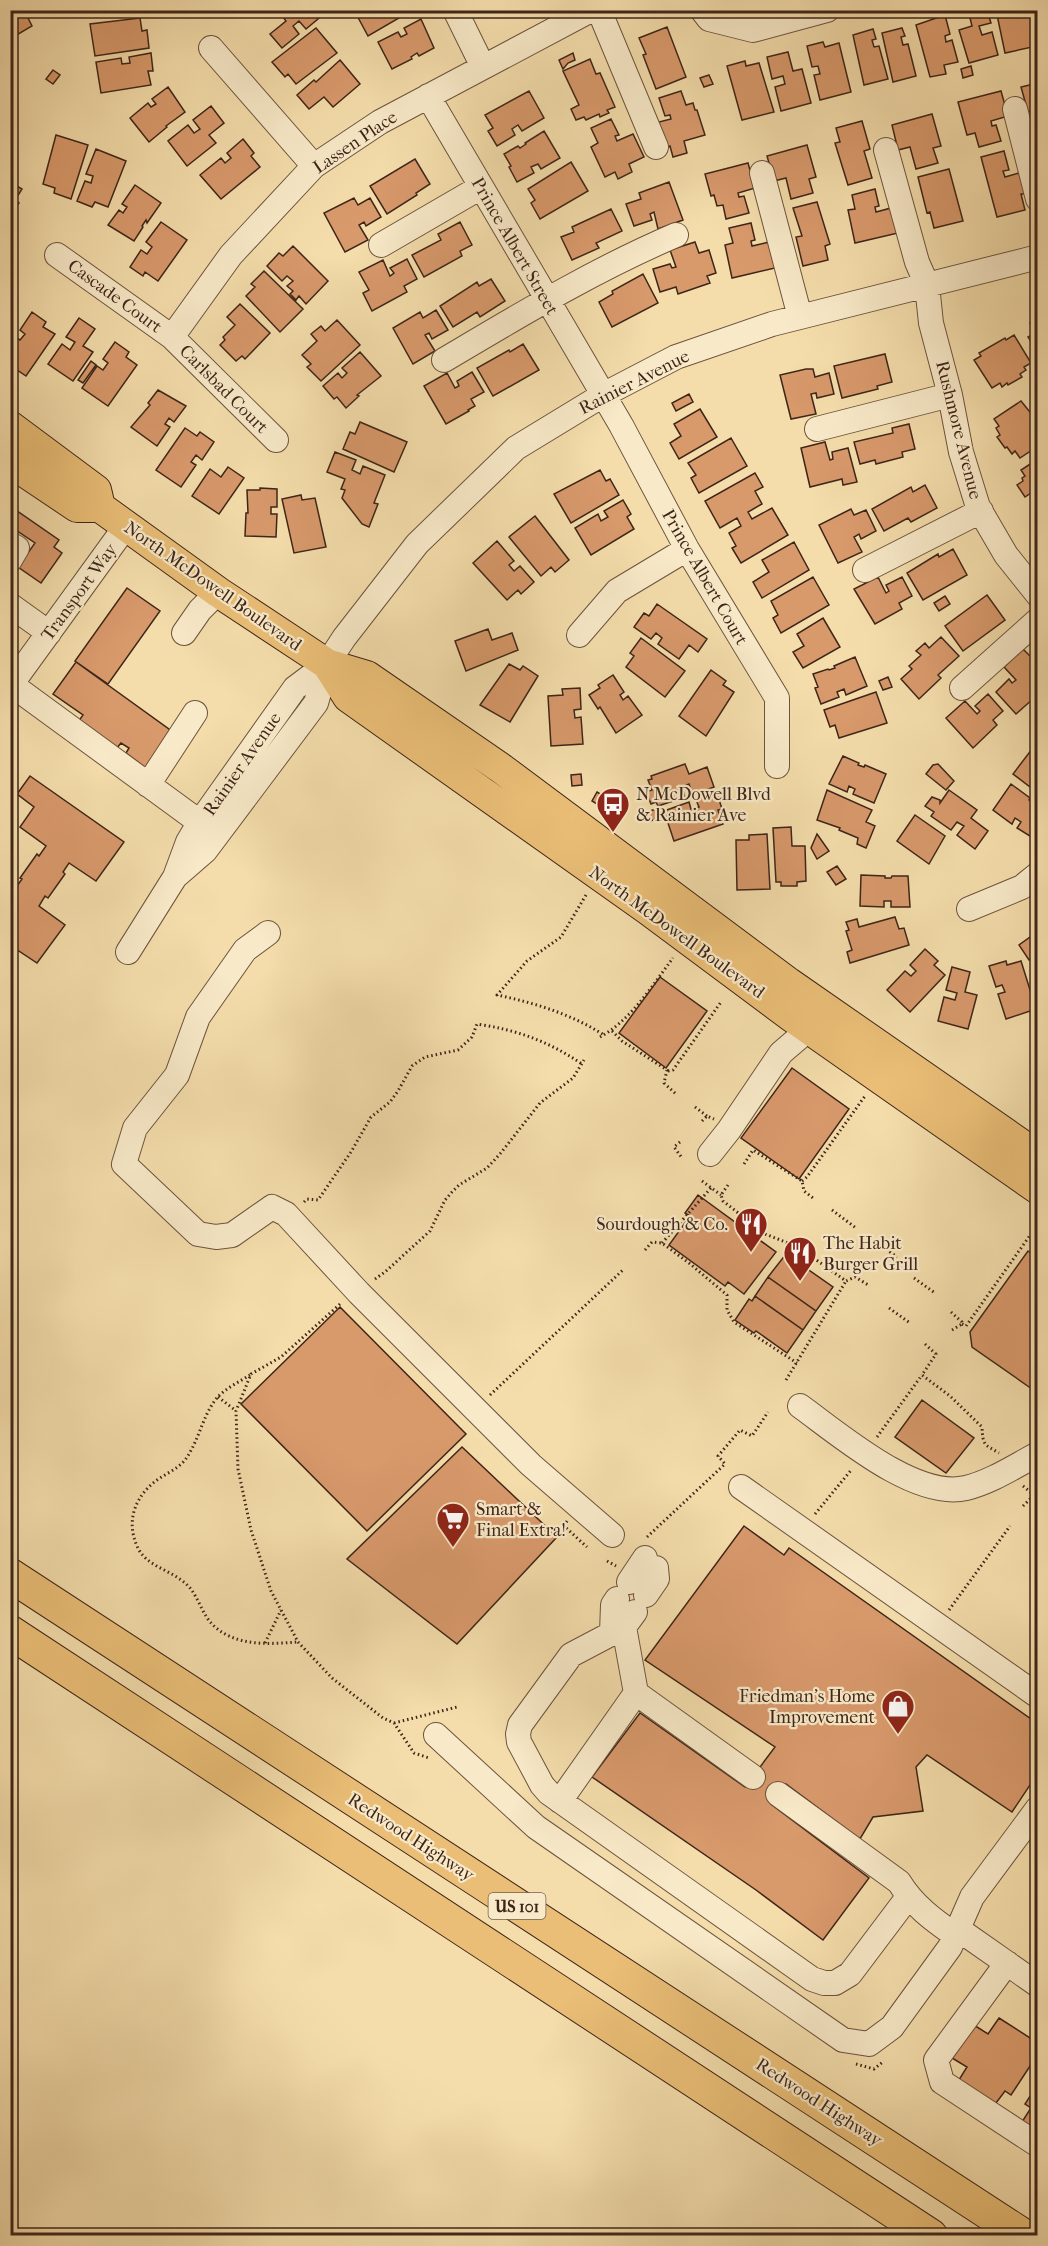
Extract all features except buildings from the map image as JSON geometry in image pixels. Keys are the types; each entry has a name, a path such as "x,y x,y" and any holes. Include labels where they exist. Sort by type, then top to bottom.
{"highway":[{"name":"Redwood Highway","path":"10,1575 1024,2235"},
{"name":"US 101","path":"10,1632 932,2235"}],"main road":[{"name":"North McDowell Boulevard","path":"10,426 96,490 100,507"},
{"name":"North McDowell Boulevard","path":"10,462 77,507 100,507 218,592 327,664 368,676 502,769 789,983 1038,1156"},
{"name":"North McDowell Boulevard","path":"327,664 348,697 647,909 809,1029 1038,1189"}],"street":[{"path":"455,10 483,67"},
{"name":"Lassen Place","path":"172,338 231,255 314,166 380,122 591,10"},
{"path":"599,10 657,147"},
{"path":"708,13 753,30 827,10"},
{"path":"212,48 314,166"},
{"name":"Prince Albert Street","path":"428,96 603,395"},
{"path":"1015,109 1038,200"},
{"name":"Rushmore Avenue","path":"886,150 917,262 927,285 931,323 950,395 961,452 981,511 1006,555 1038,595"},
{"path":"762,173 800,317"},
{"path":"381,245 481,187"},
{"path":"444,360 546,299 626,256 676,235"},
{"name":"Cascade Court","path":"57,255 172,338"},
{"name":"Rainier Avenue","path":"128,952 175,877 188,842 209,829 295,688 327,664 417,544 516,448 603,395 676,357 772,324 1038,257"},
{"name":"Carlsbad Court","path":"172,338 276,440"},
{"name":"Prince Albert Court","path":"603,395 687,549 777,698 777,766"},
{"path":"817,429 950,395"},
{"path":"865,570 981,511"},
{"name":"Transport Way","path":"11,686 126,526"},
{"path":"10,544 17,548 10,560"},
{"path":"579,635 617,591 687,549"},
{"path":"184,633 200,610 218,592"},
{"path":"10,605 49,633"},
{"path":"962,688 1038,620"},
{"path":"11,686 209,829"},
{"path":"148,785 195,712"},
{"path":"969,909 1022,887 1038,874"},
{"path":"268,933 245,950 198,1017 177,1075 135,1128 124,1164 198,1234 216,1237 232,1235 272,1207 286,1214 359,1293 531,1465 612,1535"},
{"path":"710,1154 781,1053 809,1029"},
{"path":"800,1406 888,1468 930,1487 965,1488 1038,1454"},
{"path":"741,1486 1038,1696"},
{"path":"649,1554 657,1579 627,1608 571,1655 520,1725 519,1742 542,1785 560,1801 813,1979 824,1983 835,1983 850,1974 908,1897"},
{"path":"560,1801 636,1693 627,1608"},
{"path":"636,1693 753,1777"},
{"path":"436,1735 536,1827 843,2040 868,2044 892,2027 950,1947 972,1897 1038,1808"},
{"path":"778,1794 899,1882 908,1897 932,1919 1007,1963 1038,1985"},
{"path":"1007,1963 936,2060 942,2082 1038,2145"}],"path":[{"path":"586,895 561,938 527,961 497,995 538,1004 589,1025 602,1036 612,1031 641,1001 673,958"},
{"path":"668,1071 673,1070 721,1002"},
{"path":"299,1205 307,1199 318,1200 351,1152 371,1117 390,1102 412,1066 425,1058 458,1050 472,1036 477,1024 500,1028 550,1044 583,1062 573,1078 540,1103 487,1168 459,1185 452,1192 445,1200 430,1231 385,1272 369,1283"},
{"path":"612,1031 622,1041 668,1071"},
{"path":"668,1071 664,1083 676,1094"},
{"path":"802,1181 866,1094"},
{"path":"695,1107 715,1120"},
{"path":"702,1121 707,1116"},
{"path":"680,1142 674,1147 682,1158"},
{"path":"744,1164 753,1150 802,1181 804,1191 813,1198"},
{"path":"702,1181 765,1234 798,1247 846,1281"},
{"path":"721,1195 728,1185"},
{"path":"662,1243 711,1188"},
{"path":"832,1210 855,1228"},
{"path":"952,1330 962,1324 966,1326 1038,1224"},
{"path":"875,1241 897,1257"},
{"path":"645,1250 652,1242 662,1243 690,1263 727,1295 727,1311 734,1322 797,1363"},
{"path":"484,1400 624,1269"},
{"path":"786,1380 846,1281 855,1277 870,1286"},
{"path":"914,1278 935,1293"},
{"path":"889,1308 910,1323"},
{"path":"951,1312 962,1324"},
{"path":"873,1442 936,1354 926,1344"},
{"path":"251,1374 218,1397 205,1417 195,1446 183,1463 151,1485 134,1507 130,1522 137,1547 147,1560 183,1580 214,1626 230,1636 248,1642 298,1642"},
{"path":"922,1375 950,1396 982,1427 982,1440 986,1447 1004,1456"},
{"path":"218,1397 236,1411"},
{"path":"649,1554 725,1464 718,1456 740,1430 752,1436 768,1412"},
{"path":"811,1520 855,1465"},
{"path":"1018,1479 1028,1492 1035,1493"},
{"path":"1023,1506 1035,1493"},
{"path":"945,1616 1010,1526"},
{"path":"265,1643 281,1610"},
{"path":"394,1723 456,1707"}],"place":[{"name":"N McDowell Blvd & Rainier Ave","path":"613,833"},
{"name":"Sourdough & Co.","path":"751,1253"},
{"name":"The Habit Burger Grill","path":"800,1282"},
{"name":"Smart & Final Extra!","path":"453,1548"},
{"name":"Friedman's Home Improvement","path":"898,1735"}]}
